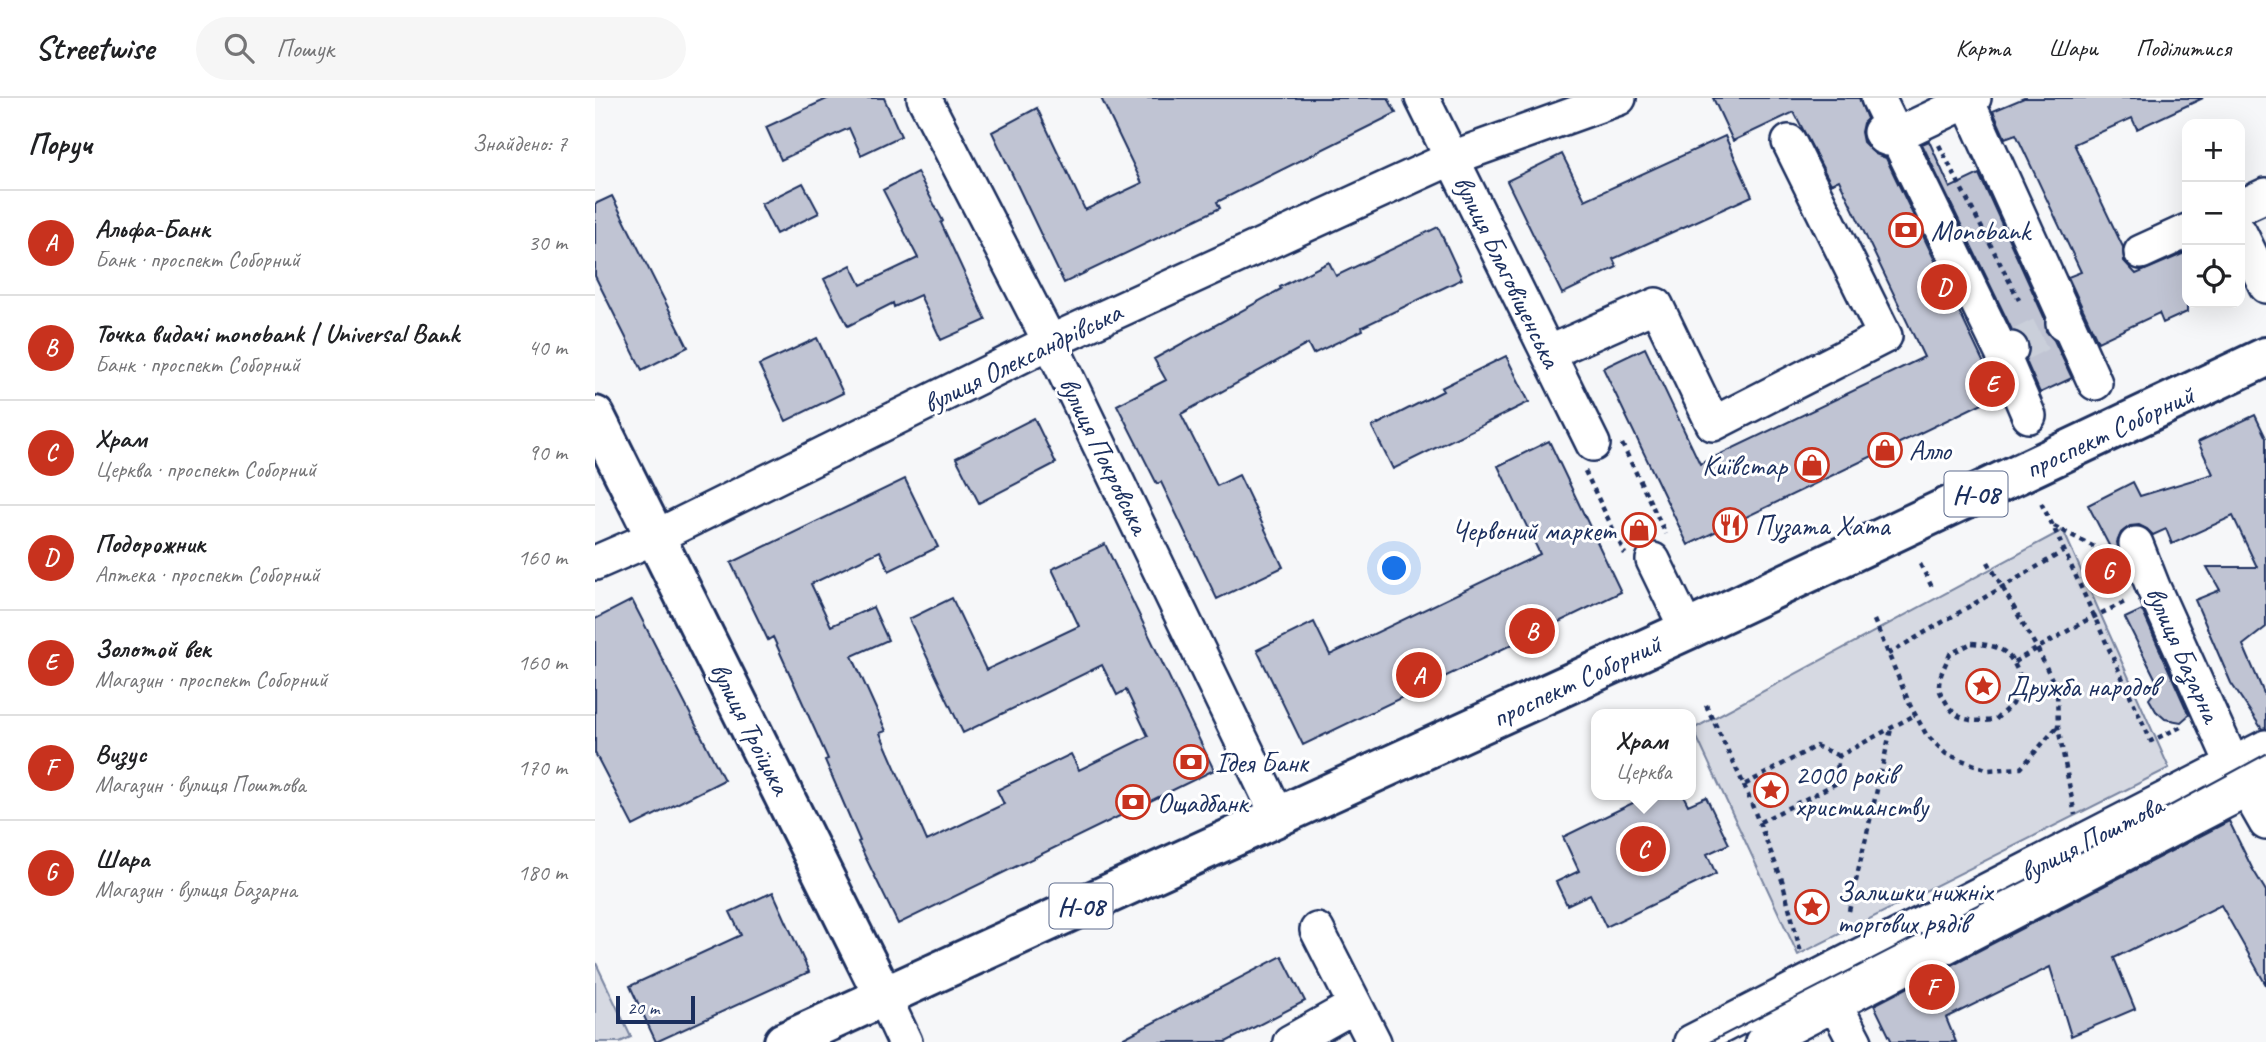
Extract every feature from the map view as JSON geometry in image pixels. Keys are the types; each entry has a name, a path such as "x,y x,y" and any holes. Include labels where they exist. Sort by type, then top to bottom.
{"main road":[{"name":"проспект Соборний","path":"784,1042 1687,630 2266,357"},
{"name":"вулиця Троїцька","path":"595,416 884,997"},
{"name":"проспект Соборний","path":"793,1042 884,997"}],"street":[{"name":"вулиця Покровська","path":"924,98 1050,342 1278,816"},
{"name":"вулиця Благовіщенська","path":"1422,98 1593,444"},
{"name":"вулиця Олександрівська","path":"595,563 655,537 1050,342 1452,158 1619,98"},
{"path":"1864,98 1883,137 1888,139 1969,99 2065,323 2095,383"},
{"path":"1878,98 2007,351 2029,416"},
{"path":"1548,353 1656,305 1713,424 1885,337 1789,142"},
{"path":"2245,205 2266,195"},
{"path":"2141,252 2182,233"},
{"path":"2245,243 2266,286"},
{"path":"1650,554 1687,630"},
{"name":"вулиця Базарна","path":"2145,565 2210,713 2248,778 2266,823"},
{"name":"вулиця Поштова","path":"1691,1042 1822,988 2248,778 2266,747"},
{"name":"вулиця Поштова","path":"1762,1042 1822,988 2082,843 2248,778"},
{"path":"1317,930 1374,1042"},
{"path":"1822,988 1854,1042"},
{"name":"вулиця Троїцька","path":"884,997 905,1042"},
{"path":"1290,1042 1354,1006"}],"path":[{"path":"1927,120 2019,300"},
{"path":"1621,441 1650,554 1579,458 1593,444 1621,441"},
{"path":"2041,503 2151,741 2210,713"},
{"path":"2014,662 2095,617 2145,565 2103,552 2053,526"},
{"path":"1888,654 2064,551"},
{"path":"1988,562 2038,650 2057,690 2058,727 2082,843"},
{"path":"1920,564 1933,589"},
{"path":"1874,620 1915,715 1926,734 1946,754 1988,770 2021,768 2058,727"},
{"path":"1972,643 1991,645 2004,649 2014,662 2021,678 2012,704 1995,720 1977,722 1957,717 1948,708 1939,688 1950,654 1972,643"},
{"path":"1706,705 1760,822 1822,988"},
{"path":"1744,785 1816,747 1839,755 1915,715"},
{"path":"1849,911 1891,728"},
{"path":"1760,822 1835,784 1839,755"}],"shaded area":[{"path":"2063,530 2169,768 1798,955 1696,735 1696,727"},
{"path":"595,961 631,1037 620,1042 595,1042"}],"building":[{"path":"829,98 884,98 901,136 861,155 849,128 781,160 766,127"},
{"path":"1101,98 1388,98 1396,113 1217,202 1220,208 1064,283 992,132 1037,108 1085,210 1142,183"},
{"path":"1713,98 1859,98 1867,119 1861,132 1863,142 1875,154 1886,158 1999,395 1688,545 1603,368 1645,348 1700,464 1924,357 1839,180 1831,184 1794,112 1733,141"},
{"path":"2024,98 2203,98 2137,129 2132,118 2074,144 2123,247 2124,261 2136,274 2182,254 2182,308 2187,308 2187,312 2163,323 2159,313 2098,342 2068,277 2081,272 2016,134 2005,138 1993,111"},
{"path":"1725,136 1752,196 1613,259 1617,267 1562,294 1507,181 1562,154 1585,200"},
{"path":"1929,141 1950,188 1979,174 2045,319 2046,331 2054,340 2072,378 2040,393 2026,361 2030,352 2029,342 2023,334 2012,330 1922,144"},
{"path":"917,172 943,221 941,223 986,320 941,340 920,295 894,307 893,303 848,326 824,279 851,265 861,285 918,258 883,190"},
{"path":"803,183 819,213 776,234 761,204"},
{"path":"612,196 688,347 642,370 595,276 595,204"},
{"path":"1438,227 1462,279 1313,354 1308,344 1181,414 1217,486 1239,475 1283,567 1217,599 1161,482 1157,484 1117,405 1166,380 1154,359 1281,289 1280,287 1329,262 1336,276"},
{"path":"817,338 843,393 786,421 759,365"},
{"path":"1506,356 1529,402 1393,469 1372,427 1443,391 1441,388"},
{"path":"2255,415 2266,438 2266,627 2243,645 2266,698 2266,728 2262,729 2231,683 2195,600 2220,590 2207,567 2257,567 2233,516 2172,544 2166,529 2153,535 2139,525 2130,526 2121,533 2117,542 2119,553 2114,555 2088,505 2133,482 2140,496 2213,474 2198,442"},
{"path":"1034,418 1056,463 979,503 956,458"},
{"path":"1549,441 1621,592 1303,745 1257,650 1314,622 1330,655 1540,554 1498,466"},
{"path":"905,479 938,547 889,571 880,551 811,584 831,626 873,607 888,640 852,656 886,731 880,733 927,841 1004,804 997,790 1071,754 1079,770 1148,736 1126,690 1117,695 1102,665 963,733 909,619 952,598 986,670 1079,626 1052,569 1105,544 1214,770 898,924 858,842 860,841 825,760 828,759 773,637 768,640 731,563"},
{"path":"632,600 724,780 633,826 595,753 595,619"},
{"path":"2142,610 2189,715 2181,722 2165,719 2149,699 2159,686 2125,618"},
{"path":"1706,797 1729,844 1707,854 1716,874 1606,927 1590,894 1567,905 1556,882 1579,871 1563,837 1639,800 1686,800 1688,805"},
{"path":"2229,821 2266,891 2266,985 2221,905 2114,958 2135,1009 2071,1036 2050,967 1946,1018 1956,1042 1892,1042 1874,1005"},
{"path":"773,892 809,972 656,1042 630,986 741,935 730,912"},
{"path":"1282,956 1305,1001 1226,1042 1116,1042"}],"tunnel":[{"path":"2011,349 2063,323"}],"tram line":[{"path":"1710,1042 2155,814 2266,754"}],"place":[{"name":"Monobank","path":"1906,230"},
{"name":"Подорожник","path":"1944,287"},
{"name":"Золотой век","path":"1992,384"},
{"name":"Алло","path":"1885,450"},
{"name":"Київстар","path":"1812,465"},
{"name":"Пузата Хата","path":"1730,525"},
{"name":"Червоний маркет","path":"1639,530"},
{"name":"Шара","path":"2108,571"},
{"name":"Точка видачі monobank | Universal Bank","path":"1532,631"},
{"name":"Альфа-Банк","path":"1419,675"},
{"name":"Дружба народов","path":"1983,686"},
{"name":"Ідея Банк","path":"1191,762"},
{"name":"2000 років христианству","path":"1771,790"},
{"name":"Ощадбанк","path":"1133,802"},
{"name":"Храм","path":"1643,849"},
{"name":"Залишки нижніх торгових рядів","path":"1812,907"},
{"name":"Визус","path":"1932,987"}]}
